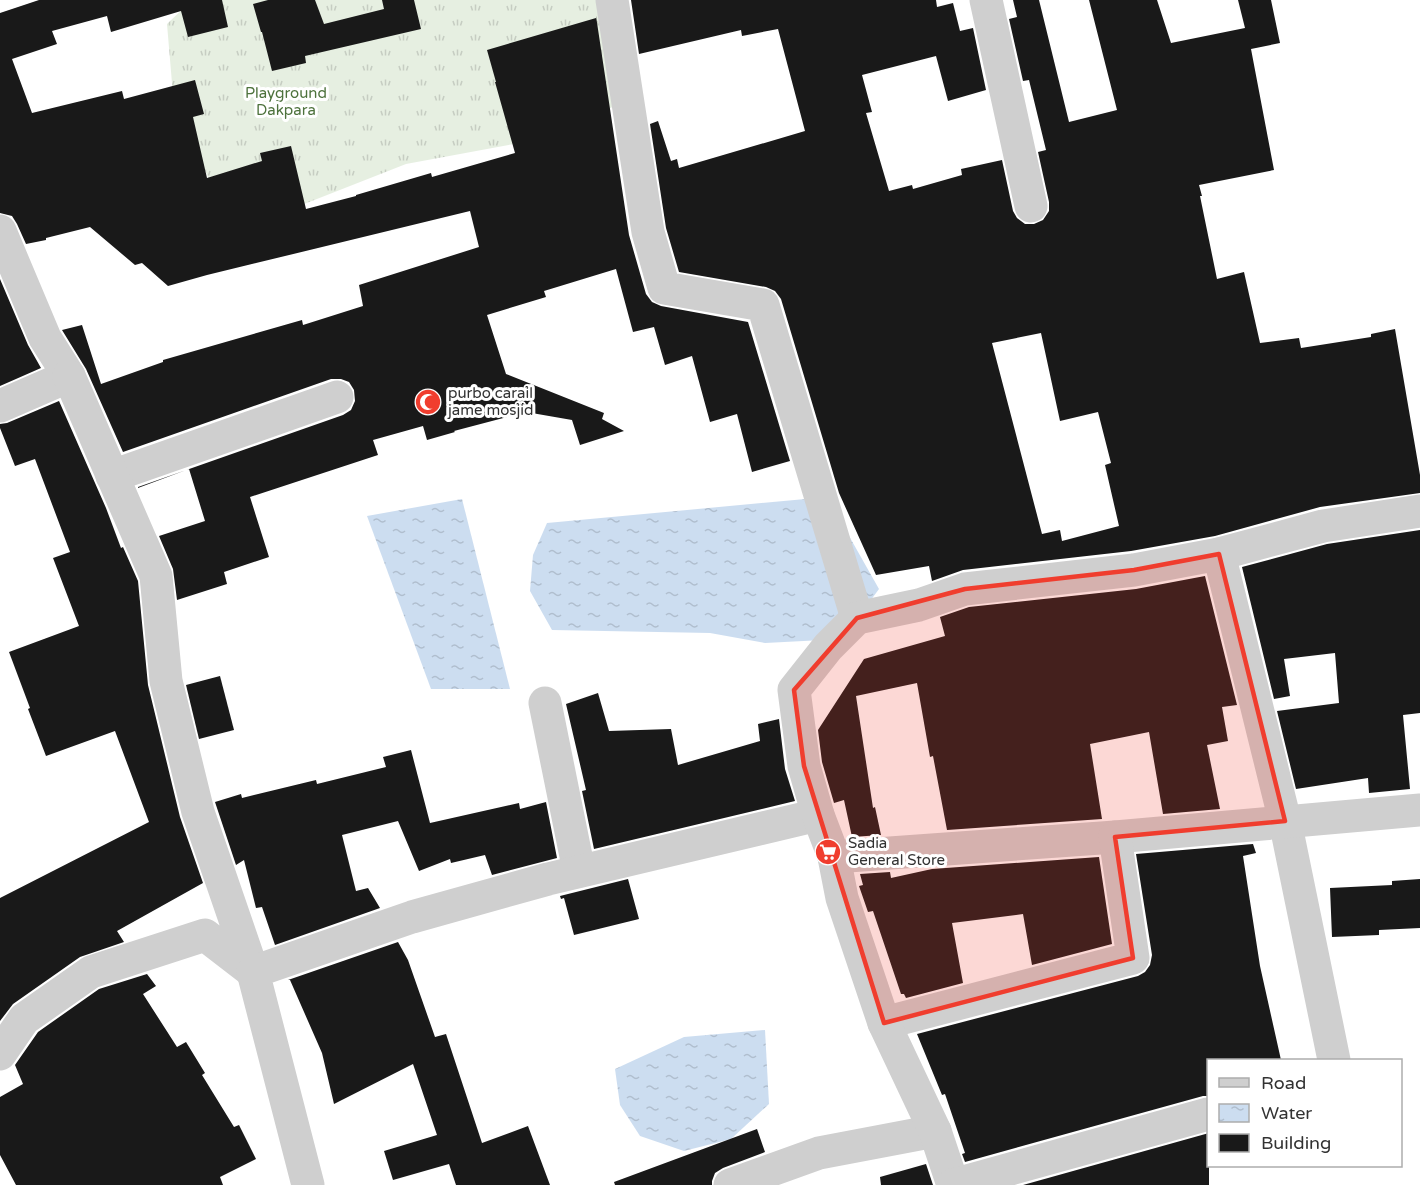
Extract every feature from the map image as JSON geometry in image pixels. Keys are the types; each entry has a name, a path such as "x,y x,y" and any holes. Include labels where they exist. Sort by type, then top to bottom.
{"street":[{"path":"612,0 648,232 664,288 763,306 857,618"},
{"path":"986,0 1031,206"},
{"path":"0,231 45,338 69,376 156,576 166,681 198,812 253,972 308,1185"},
{"path":"0,405 69,376"},
{"path":"112,476 337,397"},
{"path":"1207,1115 953,1185 935,1131 884,1023 842,898 834,857 818,815 804,766 794,690 828,647 857,618 919,605 965,589 1134,570 1219,554 1323,526 1420,511"},
{"path":"1219,554 1285,821 1334,1059"},
{"path":"545,703 579,871"},
{"path":"834,857 1115,837 1420,810"},
{"path":"253,972 412,917 548,879 818,815"},
{"path":"884,1023 1133,958 1115,837"},
{"path":"0,1054 24,1019 91,972 205,935 253,972"},
{"path":"730,1185 819,1153 935,1131"}],"highlighted area":[{"path":"1219,554 1285,821 1115,837 1133,958 884,1023 804,766 794,690 857,618 965,589 1134,570"}],"green space":[{"name":"Playground Dakpara","path":"192,0 602,0 632,98 546,138 406,164 294,208 216,196 173,95 167,24"}],"water":[{"path":"827,497 879,589 842,639 765,643 710,633 552,630 530,591 533,555 547,523"},
{"path":"462,499 510,689 431,689 367,516"},
{"path":"765,1030 769,1104 731,1139 684,1151 640,1136 620,1105 615,1069 684,1037"}],"building":[{"path":"39,0 222,0 228,27 188,37 181,11 111,32 107,16 52,31 57,44 12,59 32,113 122,91 124,99 195,80 204,114 193,117 207,178 262,161 260,153 291,146 306,209 431,173 432,177 515,153 487,50 596,18 596,16 629,235 646,294 652,302 661,306 748,322 790,461 752,472 737,414 710,422 692,356 665,365 654,327 633,332 616,269 544,291 546,297 487,315 506,374 604,413 602,419 624,431 580,445 572,420 526,412 427,440 423,426 373,440 378,455 250,497 269,557 224,572 227,584 177,600 173,569 159,536 205,521 189,469 343,415 351,410 355,401 354,390 349,382 331,379 123,452 86,369 62,330 82,325 101,384 163,362 163,360 302,320 303,325 363,306 359,285 479,247 470,211 168,286 142,263 135,265 90,227 26,244 12,216 0,213 0,13"},
{"path":"268,0 315,0 324,24 384,9 382,0 414,0 421,29 305,56 306,63 272,71 253,4"},
{"path":"631,0 936,0 937,7 953,3 960,31 973,28 986,90 948,101 936,56 862,75 872,112 866,113 889,191 912,185 913,189 962,175 961,169 1002,160 1013,211 1017,218 1025,224 1034,224 1043,220 1049,211 1038,152 1046,150 1029,80 1023,81 1009,19 1017,17 1013,0 1039,0 1069,122 1117,110 1089,0 1157,0 1171,43 1245,28 1238,0 1271,0 1280,43 1251,49 1274,170 1199,185 1217,279 1244,272 1260,343 1299,338 1301,348 1371,337 1371,334 1395,329 1420,475 1420,493 1320,507 1215,536 1131,551 963,570 932,581 929,566 876,575 839,493 781,299 775,291 766,287 679,272 666,228 650,124 658,121 671,161 677,159 679,168 805,131 778,29 742,36 741,30 639,54","holes":["1041,333 1060,421 1098,412 1111,463 1105,465 1119,526 1062,541 1060,530 1042,534 992,343"]},
{"path":"0,279 28,345 41,368 0,386"},
{"path":"59,401 121,548 123,547 138,581 148,685 180,817 203,883 117,931 124,942 80,957 13,1004 0,1021 0,898 149,822 115,731 46,756 9,652 79,626 53,558 70,552 35,459 15,466 0,428 0,424"},
{"path":"185,471 138,488 138,487"},
{"path":"1420,530 1420,713 1403,715 1410,789 1369,793 1368,778 1296,789 1277,711 1339,703 1335,653 1284,659 1290,696 1274,699 1242,567 1327,544"},
{"path":"1205,576 1237,705 1222,707 1228,741 1207,745 1220,809 1163,814 1149,732 1090,744 1102,819 947,830 933,756 930,757 917,683 856,696 873,808 875,807 881,835 852,837 844,800 834,803 822,762 818,730 864,659 945,636 940,617 969,607 1136,589"},
{"path":"220,676 234,730 199,739 186,685"},
{"path":"598,693 609,731 671,729 678,765 760,741 758,724 779,719 785,769 795,801 594,849 582,791 586,790 566,704"},
{"path":"411,750 430,823 519,803 520,809 546,802 557,858 492,875 485,855 451,863 450,859 419,871 398,821 342,835 356,891 368,888 380,908 275,945 262,907 256,908 244,860 236,865 215,802 241,794 242,798 316,780 317,784 386,767 383,757"},
{"path":"1253,844 1256,853 1243,856 1260,966 1281,1059 1207,1059 1207,1096 965,1162 962,1154 965,1153 945,1094 942,1095 917,1034 1138,976 1145,972 1150,965 1152,955 1136,854"},
{"path":"1099,857 1112,944 1032,965 1023,914 952,923 963,983 906,998 904,994 901,994 873,911 868,912 859,886 863,885 860,874 890,872 891,878 932,869"},
{"path":"628,879 639,919 574,935 564,898 561,899 560,896"},
{"path":"1420,879 1420,928 1379,930 1379,935 1332,937 1330,888 1392,885 1392,881"},
{"path":"398,942 408,960 435,1037 446,1034 482,1143 528,1126 550,1185 456,1185 449,1164 393,1180 384,1151 437,1135 413,1064 334,1104 322,1053 290,980 288,980"},
{"path":"147,974 156,986 143,994 177,1047 186,1042 205,1073 202,1075 234,1127 239,1125 256,1159 220,1177 223,1185 16,1185 0,1155 0,1097 23,1084 15,1065 38,1032 99,989"},
{"path":"757,1129 765,1152 723,1168 715,1173 712,1185 615,1185 614,1182"},
{"path":"1207,1134 1209,1185 1023,1185"},
{"path":"926,1164 933,1185 881,1185 880,1177"}],"place":[{"name":"purbo carail jame mosjid","path":"428,402"},
{"name":"Sadia General Store","path":"828,852"}]}
